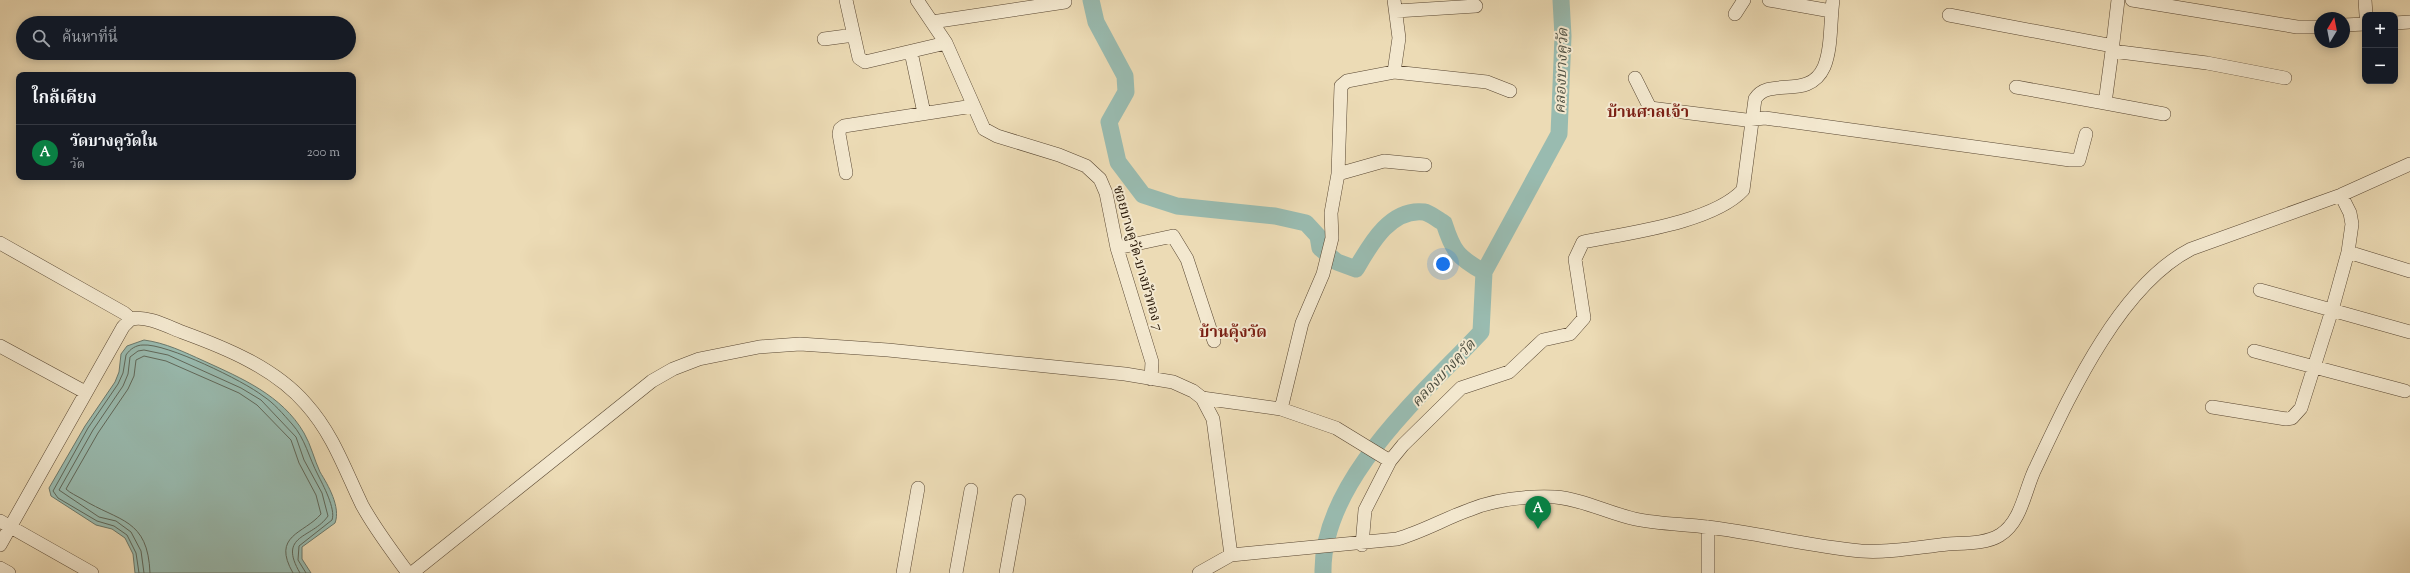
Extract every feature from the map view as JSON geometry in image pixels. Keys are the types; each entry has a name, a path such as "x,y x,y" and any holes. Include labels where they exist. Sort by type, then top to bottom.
{"street":[{"path":"846,0 859,58 865,62 946,43"},
{"name":"ซอยบางคูวัด-บางบัวทอง 7","path":"917,0 946,43 984,129 998,136 1059,155 1086,166 1100,179 1106,193 1117,248 1152,362 1151,378"},
{"path":"1735,14 1744,0"},
{"path":"1362,544 1365,510 1387,459 1461,388 1509,372 1542,340 1570,334 1584,318 1576,259 1583,242 1674,224 1733,201 1743,190 1752,118 1755,99 1758,94 1775,89 1799,87 1817,79 1826,60 1832,5 1769,0"},
{"path":"2105,103 2118,0"},
{"path":"2132,0 2297,27 2314,27"},
{"path":"2365,0 2366,12"},
{"path":"932,22 1065,2"},
{"path":"1394,72 1399,38 1395,5 1476,6"},
{"path":"1949,15 2113,48 2207,63 2285,78"},
{"path":"2398,23 2410,22"},
{"path":"2350,25 2362,24"},
{"path":"824,39 854,35"},
{"path":"911,52 924,113"},
{"path":"1281,409 1302,324 1322,274 1330,243 1331,213 1338,174 1341,86 1348,81 1394,72 1486,82 1510,91"},
{"path":"1635,78 1650,108 1746,120 1752,118 2076,161 2079,160 2083,153 2086,134"},
{"path":"2016,88 2164,114"},
{"path":"846,173 840,129 844,126 973,106"},
{"path":"1338,174 1384,161 1425,165"},
{"path":"1199,573 1231,555 1308,547 1362,544 1397,539 1421,532 1468,510 1489,503 1533,498 1568,499 1637,519 1708,527 1861,551 1972,542 2000,535 2014,519 2021,506 2036,467 2089,361 2118,317 2160,270 2172,259 2190,249 2341,194 2410,164"},
{"path":"2212,407 2286,419 2292,418 2301,408 2332,310 2348,252 2352,224 2350,213 2341,194"},
{"path":"1117,248 1173,236 1186,259 1214,341"},
{"path":"0,243 124,313 131,319"},
{"path":"2348,252 2410,271"},
{"path":"2260,290 2410,332"},
{"path":"0,545 5,524 123,326 131,319 140,318 212,343 263,369 294,392 318,419 327,432 372,523 408,573"},
{"path":"412,573 627,399 673,369 699,359 759,347 800,344 834,344 1151,378 1173,382 1193,391 1202,398 1208,408 1216,434 1231,555"},
{"path":"0,346 85,392"},
{"path":"2254,351 2405,391"},
{"path":"1202,398 1281,409 1336,428 1387,459"},
{"path":"903,573 918,488"},
{"path":"956,573 971,490"},
{"path":"1006,573 1019,501"},
{"path":"5,524 92,573"},
{"path":"1708,527 1708,573"},
{"path":"0,568 9,573"}],"water":[{"path":"144,340 175,348 246,381 272,398 295,420 311,447 320,472 333,496 336,510 335,523 302,547 302,559 311,573 135,573 133,554 125,538 112,529 96,525 51,496 49,488 85,426 115,382 119,372 121,354 127,346"}],"waterway":[{"path":"1091,0 1096,22 1125,76 1126,92 1109,122 1118,162 1143,195 1177,206 1275,216 1306,223 1318,236 1320,248 1337,262 1356,269 1375,239 1391,222 1412,212 1424,212 1444,223 1453,247 1457,252 1468,262 1484,272"},
{"name":"คลองบางคูวัด","path":"1323,573 1327,539 1339,505 1357,473 1380,441 1405,411 1481,332 1484,272 1559,134 1563,36 1561,0"}],"place":[{"name":"วัดบางคูวัดใน","path":"1538,529"}],"district":[{"name":"บ้านศาลเจ้า","path":"1648,111"},
{"name":"บ้านคุ้งวัด","path":"1233,331"}]}
